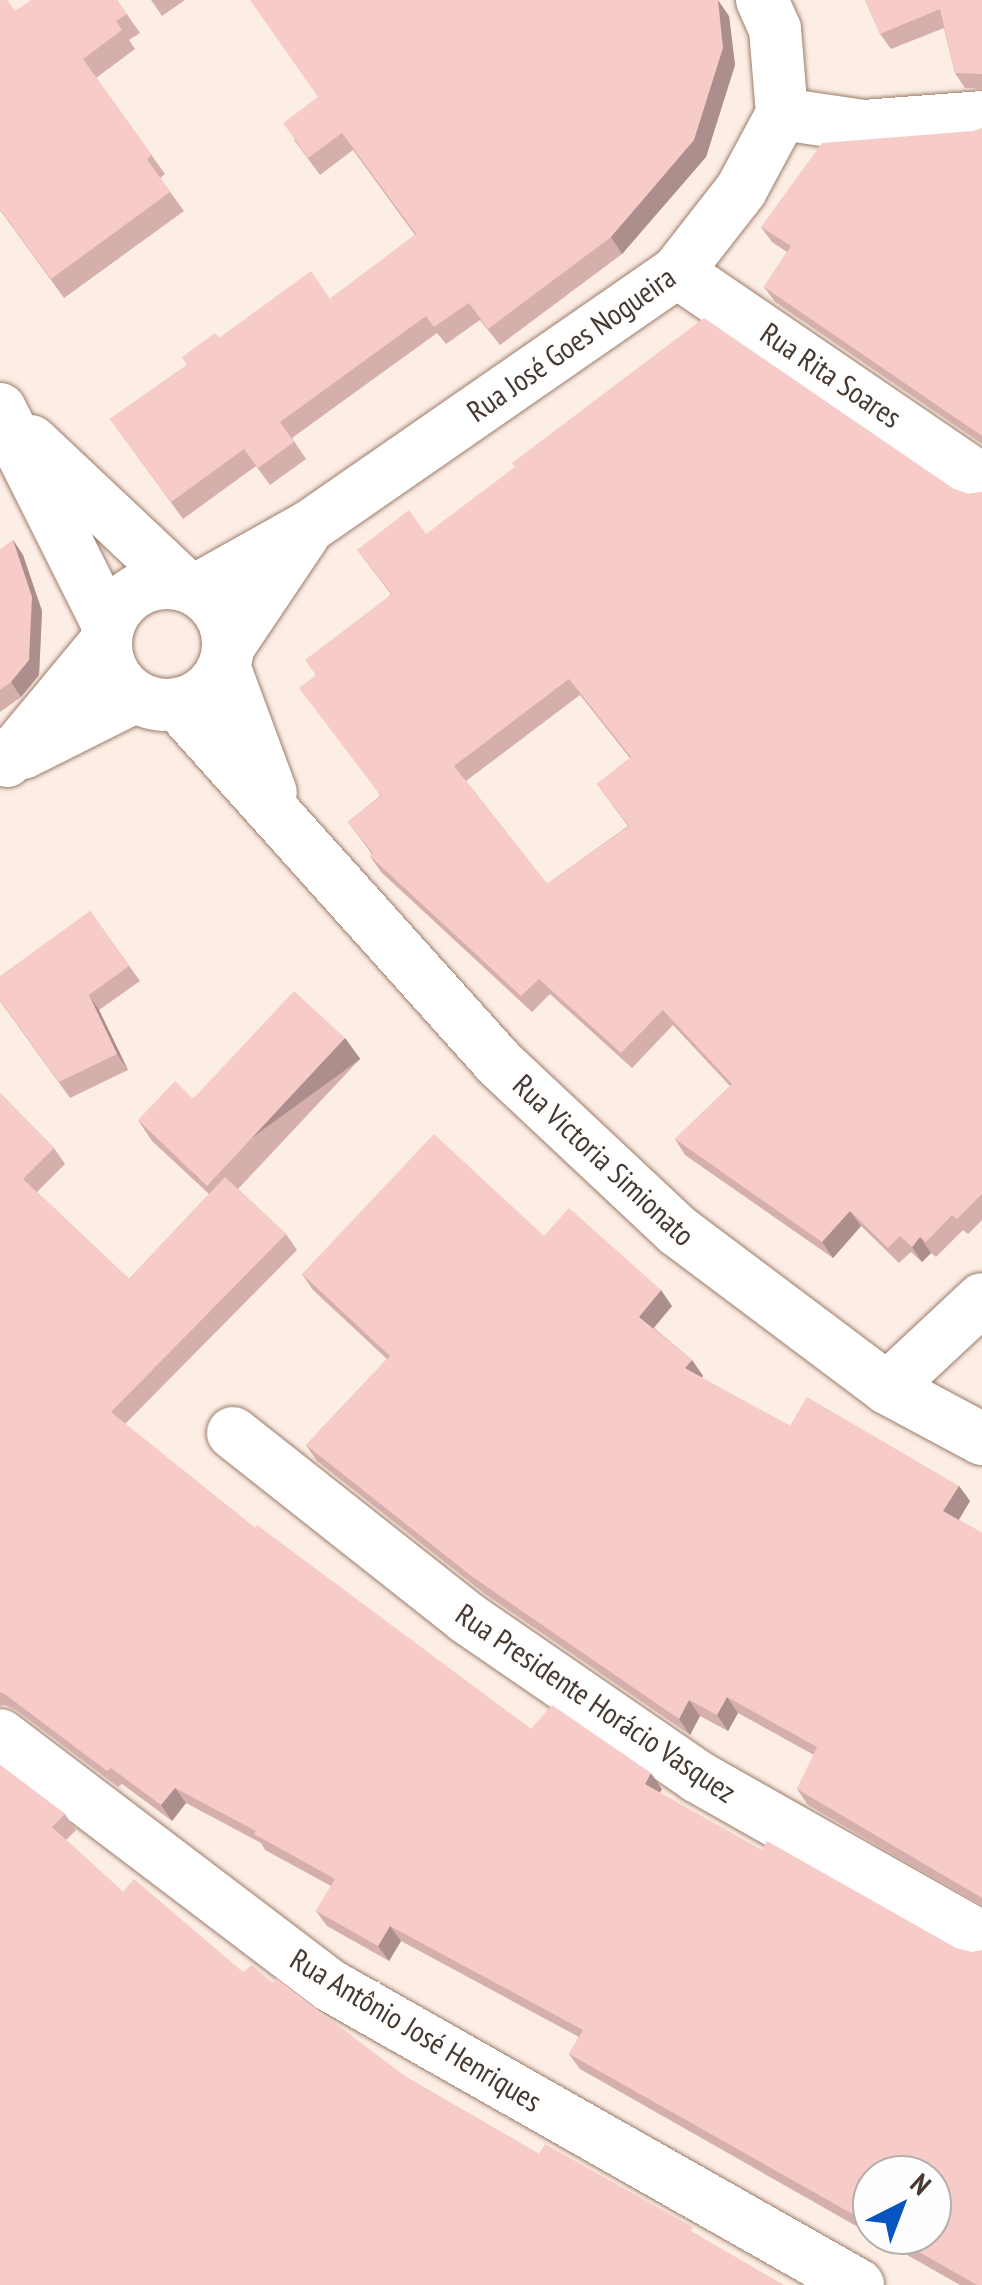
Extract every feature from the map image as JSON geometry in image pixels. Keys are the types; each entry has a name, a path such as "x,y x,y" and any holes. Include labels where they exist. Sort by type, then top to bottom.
{"street":[{"path":"762,0 775,29 782,114 863,126 982,117"},
{"name":"Rua José Goes Nogueira","path":"190,588 310,526 678,272 741,190 782,114"},
{"name":"Rua Rita Soares","path":"678,272 982,480"},
{"path":"4,414 215,607 226,656 280,818"},
{"path":"4,414 106,634 120,682 156,701 280,818"},
{"name":"Rua José Goes Nogueira","path":"226,656 310,526"},
{"path":"4,763 106,634 116,608 146,585 190,588"},
{"path":"4,763 156,701 204,691 226,656"},
{"name":"Rua Victoria Simionato","path":"280,818 512,1076 678,1231 887,1388 982,1440"},
{"path":"887,1388 982,1298"},
{"name":"Rua Presidente Horácio Vasquez","path":"233,1433 467,1618 698,1777 982,1938"},
{"name":"Rua Antônio José Henriques","path":"0,1735 331,1986 858,2285"}],"building":[{"path":"0,0 7,0 15,11 31,0 117,0 127,14 116,21 122,30 83,59 152,155 147,159 170,192 51,279 0,209"},
{"path":"250,0 718,0 723,48 694,140 611,237 488,329 469,303 434,327 426,316 280,422 294,442 258,468 244,449 171,502 110,419 187,365 182,357 215,333 219,338 311,271 330,299 416,234 342,133 308,158 283,123 318,97"},
{"path":"865,0 982,0 982,74 955,73 940,9 880,34"},
{"path":"982,128 982,436 764,287 791,246 761,227 822,143"},
{"path":"704,318 954,489 968,494 982,492 982,1194 957,1219 952,1215 926,1242 920,1237 912,1247 900,1236 888,1248 850,1211 822,1242 675,1139 732,1084 663,1010 621,1053 539,979 521,996 370,856 373,853 348,822 381,796 299,688 316,675 305,660 392,594 357,550 409,510 426,534 515,467 512,463","holes":["569,679 631,757 597,784 629,826 547,884 454,766"]},
{"path":"13,540 32,597 29,660 0,690 0,550"},
{"path":"90,911 129,966 89,995 117,1054 59,1082 0,1000 0,976"},
{"path":"294,991 345,1038 207,1186 138,1120 175,1081 193,1099"},
{"path":"0,1093 54,1148 23,1179 129,1279 225,1177 286,1234 111,1412 255,1528 257,1525 531,1729 552,1705 651,1773 645,1784 762,1850 767,1841 956,1948 982,1950 982,2285 924,2255 952,2255 952,2155 852,2155 852,2214 569,2054 583,2030 390,1926 378,1946 316,1911 335,1879 175,1788 161,1805 111,1768 107,1771 0,1692"},
{"path":"434,1134 544,1236 569,1208 661,1290 639,1317 692,1360 685,1368 790,1426 807,1397 959,1486 943,1511 982,1533 982,1898 797,1789 817,1747 727,1697 717,1715 689,1700 679,1719 474,1578 306,1445 390,1356 302,1274"},
{"path":"0,1765 65,1814 52,1827 123,1892 134,1879 243,1972 252,1965 273,1983 276,1978 406,2077 539,2154 545,2144 693,2227 691,2231 784,2285 0,2285"}]}
